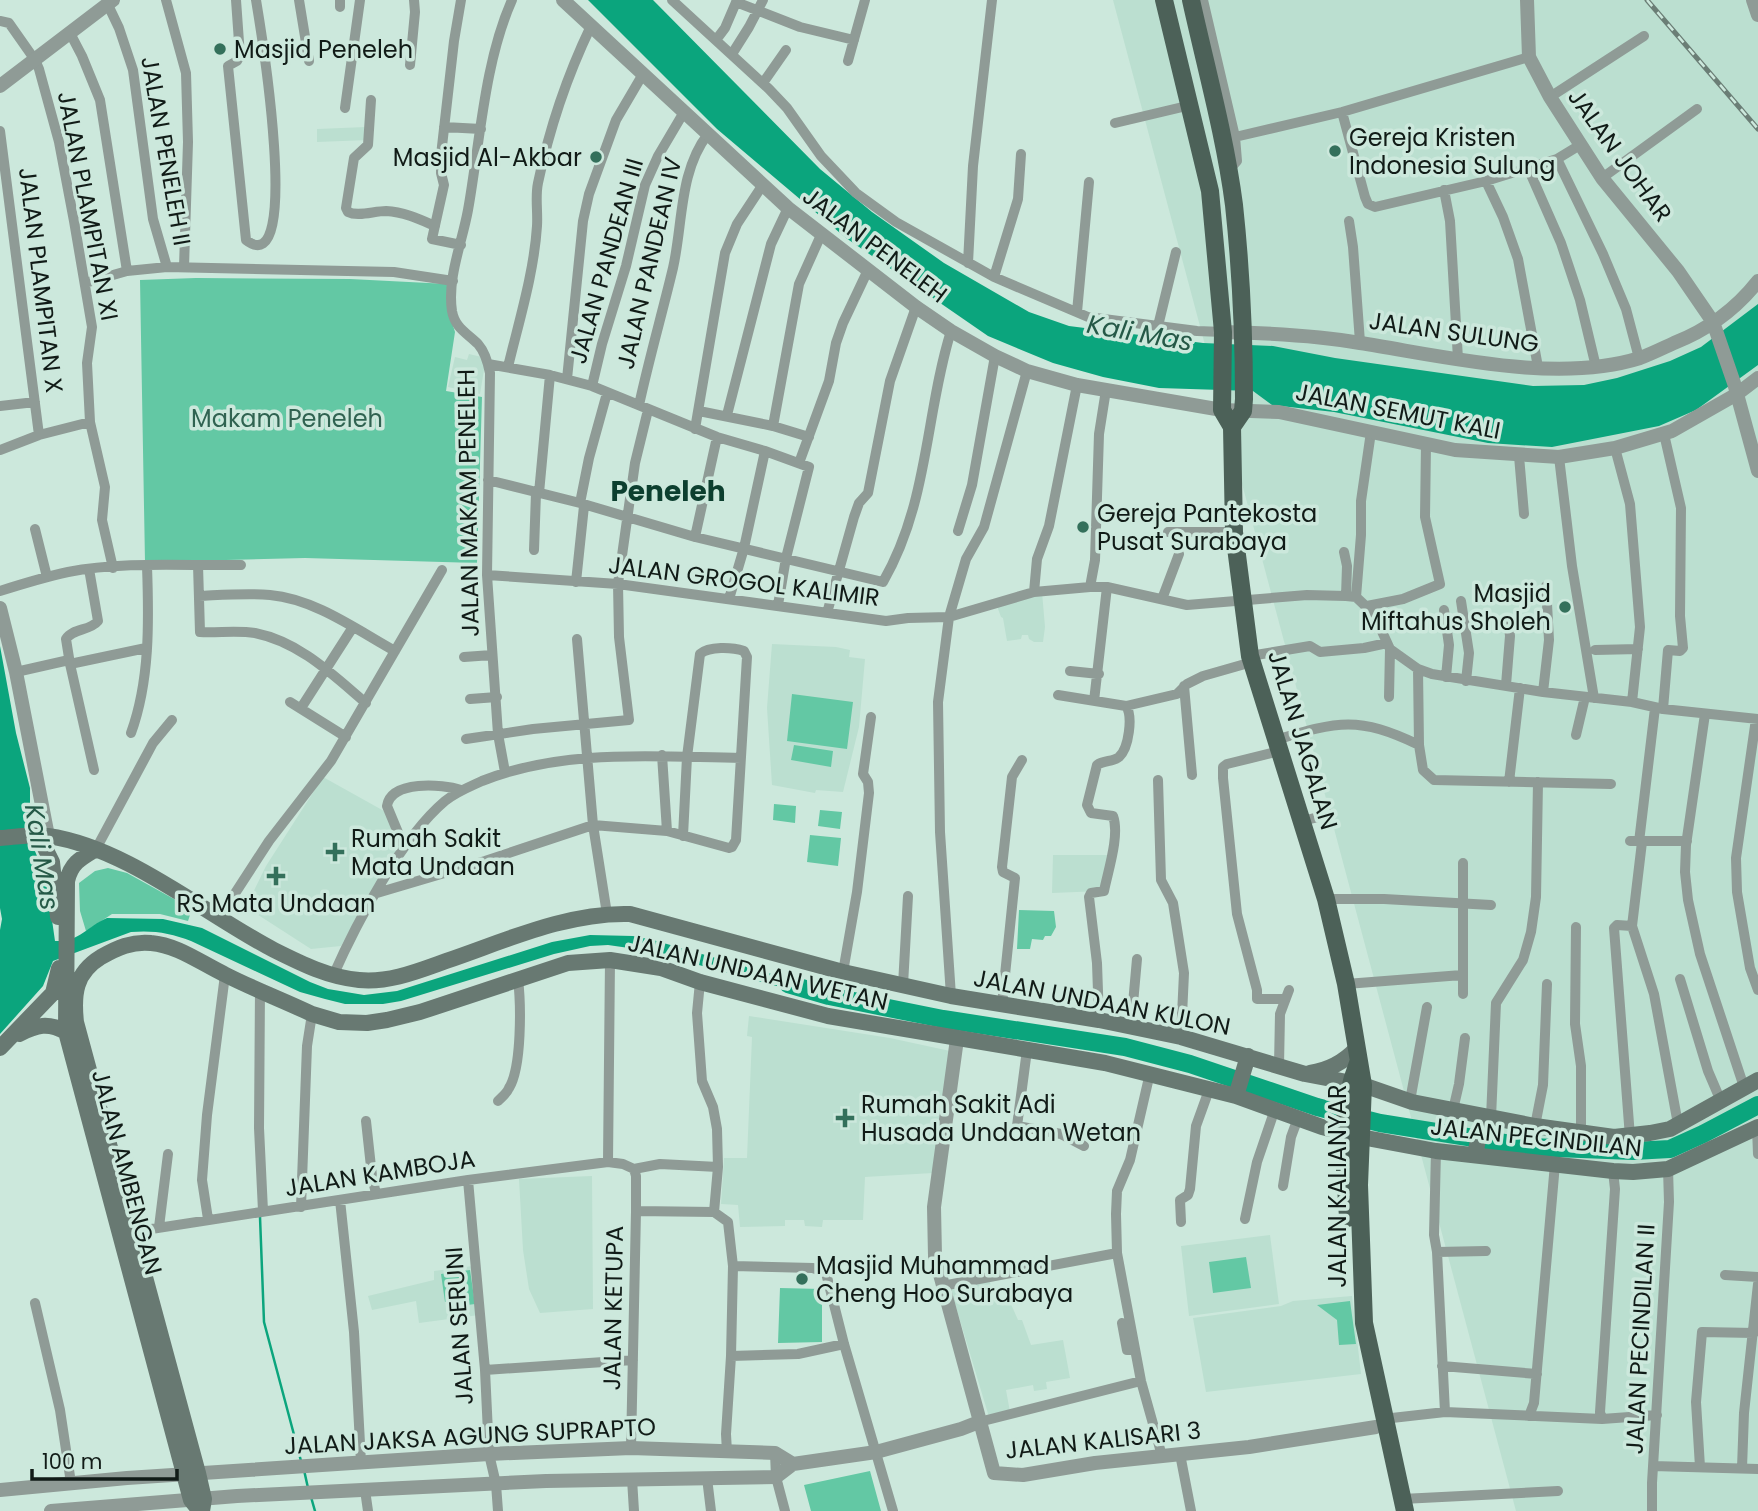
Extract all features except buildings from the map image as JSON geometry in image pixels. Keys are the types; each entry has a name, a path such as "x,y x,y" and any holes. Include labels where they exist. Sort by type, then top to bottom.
{"main road":[{"path":"1164,0 1210,191 1223,337 1222,402"},
{"path":"1198,7 1228,171 1241,273 1244,405 1232,427"},
{"path":"1217,276 1230,281 1241,273"},
{"name":"JALAN JAGALAN","path":"1222,402 1232,427 1234,532 1251,659 1326,899 1346,985 1357,1055"},
{"path":"41,836 52,862 67,932 79,953 92,960"},
{"name":"JALAN UNDAAN KULON","path":"0,838 41,836 96,849 308,967 333,976 360,981 406,975 556,924 607,914 638,916 842,972 951,996 1099,1020 1181,1037 1247,1059 1357,1084 1485,1120 1630,1137 1670,1129 1751,1083"},
{"name":"JALAN AMBENGAN","path":"96,849 75,862 69,874 64,964 66,1032 191,1474"},
{"name":"JALAN UNDAAN WETAN","path":"92,960 124,945 148,942 159,944 187,954 225,975 312,1014 339,1022 355,1023 387,1020 421,1012 568,963 610,960 641,964 828,1016 1150,1073 1209,1090 1238,1092 1298,1118 1343,1127"},
{"name":"JALAN AMBENGAN","path":"92,960 76,987 76,1022 132,1232 199,1505"},
{"path":"4,1044 53,993 64,964"},
{"path":"4,1044 42,1025 66,1032"},
{"path":"1305,1074 1331,1068 1357,1055"},
{"name":"JALAN KALIANYAR","path":"1356,1296 1361,1132 1355,1103 1357,1055"},
{"path":"1238,1092 1247,1059"},
{"name":"JALAN KALIANYAR","path":"1355,1103 1343,1127 1356,1296 1380,1423 1400,1507"},
{"path":"1476,1151 1485,1120"},
{"name":"JALAN PECINDILAN","path":"1343,1127 1436,1151 1476,1151 1555,1164 1633,1172 1668,1170 1757,1128"}],"street":[{"path":"166,0 186,73 188,142 184,267"},
{"path":"236,0 240,55 237,61 228,66 246,240 249,243 261,243 269,236 277,190 274,123 256,0"},
{"path":"299,0 309,61"},
{"path":"345,108 360,0"},
{"path":"410,65 414,0"},
{"path":"461,0 444,127 441,173 444,185 432,239 461,245"},
{"name":"JALAN MAKAM PENELEH","path":"505,772 498,734 487,575 491,442 488,364 481,348 460,329 453,317 453,281 491,71 512,0"},
{"name":"JALAN PENELEH","path":"563,0 762,186 916,307 951,331 1027,371 1077,385 1222,402"},
{"path":"672,0 787,108 827,163 856,193 896,222 968,263 1077,313 1098,319 1223,337"},
{"path":"732,54 763,0"},
{"path":"848,61 865,0"},
{"path":"968,263 973,166 992,0"},
{"name":"JALAN JOHAR","path":"1527,0 1529,57 1550,97 1602,178 1678,271 1715,328 1736,388 1758,471"},
{"path":"1753,0 1758,15"},
{"path":"716,40 737,1 758,12 800,27 854,40"},
{"path":"0,86 110,2"},
{"name":"JALAN PENELEH II","path":"110,2 133,70 153,219 167,267"},
{"path":"1198,7 1235,137 1237,161 1228,171"},
{"name":"JALAN PLAMPITAN XI","path":"0,21 9,23 35,60 59,142 92,327 87,363 90,422 105,487 102,520 113,568"},
{"path":"508,367 527,290 537,224 538,184 573,62 591,26"},
{"path":"70,33 100,100 127,271"},
{"path":"1550,97 1644,36"},
{"path":"763,83 786,50"},
{"path":"1235,137 1342,112 1529,57"},
{"path":"567,379 583,221 589,194 616,120 643,74"},
{"path":"371,100 369,141 367,147 354,158 345,208 353,215 389,211 415,217 435,226"},
{"path":"1115,123 1191,105"},
{"path":"1602,178 1697,109"},
{"name":"JALAN PANDEAN III","path":"592,386 626,266 645,185 658,156 684,112"},
{"path":"1342,112 1368,204 1375,207 1486,181 1557,159 1580,145"},
{"path":"444,127 481,130"},
{"name":"JALAN PLAMPITAN X","path":"0,131 39,435"},
{"name":"JALAN PANDEAN IV","path":"584,724 626,721 629,718 619,637 618,584 626,516 642,428 643,407 673,266 691,164 708,134"},
{"path":"994,276 1018,199 1021,154"},
{"path":"1557,159 1617,287 1639,358"},
{"path":"1528,168 1561,243 1580,300 1596,367"},
{"path":"1486,181 1518,259 1538,368"},
{"path":"1077,313 1089,182"},
{"path":"695,429 725,253 737,224 762,186"},
{"path":"1444,190 1450,221 1458,359"},
{"path":"727,415 771,244 788,208"},
{"path":"1349,221 1360,342"},
{"path":"773,426 799,284 821,234"},
{"path":"1158,326 1176,252"},
{"path":"85,283 127,271 167,267 394,272 453,281"},
{"path":"799,463 829,381 836,343 843,323 868,270"},
{"name":"JALAN SULUNG","path":"1223,337 1360,342 1499,365 1538,368 1596,367 1639,358 1715,328 1758,281"},
{"path":"827,613 859,503 868,493 890,381 916,307"},
{"path":"488,480 695,537 839,569 880,583 886,578 917,500 941,368 951,331"},
{"path":"958,531 972,485 995,356"},
{"path":"488,364 592,386 695,429 799,463 810,470 786,558 778,605"},
{"path":"951,996 940,832 940,756 937,726 949,617 966,559 984,527 1027,371"},
{"path":"534,550 550,375"},
{"name":"JALAN SEMUT KALI","path":"1222,402 1455,450 1559,457 1615,448 1664,434 1736,388 1758,378"},
{"path":"1034,592 1037,559 1049,526 1077,385"},
{"path":"1090,587 1095,559 1099,434 1106,390"},
{"path":"576,582 582,504 589,458 607,393"},
{"path":"0,407 35,402"},
{"path":"699,411 727,415 809,437"},
{"path":"0,450 39,435 90,422"},
{"path":"1351,597 1371,432"},
{"path":"1664,434 1681,508 1682,650 1668,650 1637,842 1632,926 1654,994 1678,1124"},
{"path":"695,537 719,438"},
{"path":"1367,606 1403,599 1436,587 1441,581 1425,516 1426,444"},
{"path":"1615,448 1630,504 1640,627 1632,702"},
{"path":"729,599 744,548 765,451"},
{"path":"1519,456 1524,514"},
{"path":"1559,457 1589,697 1576,735"},
{"path":"35,529 47,577"},
{"path":"1168,532 1234,532"},
{"path":"1344,552 1351,597"},
{"path":"1162,599 1179,554"},
{"path":"131,733 139,712 149,621 148,565"},
{"path":"0,591 47,577 89,569 148,565 241,565"},
{"path":"198,565 200,632 259,634 308,655 366,703"},
{"path":"89,569 99,621 94,626 67,635 69,662 94,770"},
{"path":"219,918 269,841 331,761 442,570"},
{"name":"JALAN GROGOL KALIMIR","path":"487,575 618,584 886,621 949,617 1034,592 1090,587 1107,587 1187,605 1307,595 1351,597"},
{"path":"1543,692 1549,640 1546,586"},
{"path":"1094,701 1107,587"},
{"path":"199,596 272,595 315,607 395,651"},
{"path":"1351,597 1367,606 1374,614 1389,646 1389,697"},
{"path":"1461,601 1469,653 1466,681"},
{"path":"0,608 16,672 41,836"},
{"path":"1444,610 1449,645 1446,677"},
{"path":"1506,685 1510,636 1508,620"},
{"path":"301,708 353,627"},
{"path":"577,639 593,825 607,914"},
{"path":"1058,695 1126,706 1177,694 1184,686 1203,676 1251,659 1310,646 1320,652 1389,646 1418,669 1466,681 1632,702 1659,709 1757,719 1736,858 1737,892 1750,968 1758,990"},
{"path":"16,672 146,648"},
{"path":"1595,650 1638,649"},
{"path":"377,893 593,825 667,831 683,836 729,848 734,845 747,657 744,651 703,650 700,654 687,757 683,836"},
{"path":"464,657 492,654"},
{"path":"1418,669 1419,745 1423,770 1434,780 1611,784"},
{"path":"1070,671 1099,674"},
{"path":"1184,686 1192,775"},
{"path":"1509,782 1520,688"},
{"path":"470,699 497,696"},
{"path":"290,702 346,737"},
{"path":"1099,1020 1097,963 1088,897 1091,893 1104,892 1112,855 1115,821 1112,816 1091,813 1087,805 1097,765 1104,760 1114,760 1123,752 1130,713 1126,706"},
{"path":"1705,714 1687,841 1685,872 1688,900 1700,954 1751,1083"},
{"path":"842,972 857,892 869,793 868,782 863,774 870,717"},
{"path":"96,849 153,743 172,720"},
{"path":"1279,1066 1280,1014 1287,995 1257,999 1237,914 1223,771 1227,764 1317,727 1343,723 1366,725 1419,745"},
{"path":"466,739 584,724"},
{"path":"333,976 346,948 404,847 444,802 461,790 505,772 586,758 662,755 741,758"},
{"path":"662,755 667,831"},
{"path":"1002,1004 1015,878 1003,872 1002,867 1012,777 1022,760"},
{"path":"1158,780 1161,880 1172,903 1184,973 1181,1037"},
{"path":"1485,1120 1496,1047 1495,1010 1498,1000 1523,960 1531,932 1536,897 1538,782"},
{"path":"404,847 387,806 395,791 417,786 447,785 461,790"},
{"path":"1303,821 1331,814"},
{"path":"1637,842 1687,841"},
{"path":"1463,863 1463,994"},
{"path":"903,985 908,896"},
{"path":"1326,899 1491,905"},
{"path":"1630,1137 1614,936 1615,926 1632,926"},
{"path":"1576,927 1575,1024 1581,1066 1581,1132"},
{"path":"1131,1026 1137,959"},
{"path":"608,1162 610,960"},
{"path":"208,1219 202,1180 206,1115 225,975"},
{"path":"1346,985 1462,975"},
{"path":"498,1101 508,1090 516,1066 520,1008 518,979"},
{"path":"1680,979 1708,1070 1720,1099"},
{"path":"701,982 697,1013 702,1081 717,1119 718,1167 714,1212"},
{"path":"1535,1126 1543,1086 1548,984"},
{"path":"260,989 261,1212"},
{"path":"1410,1101 1427,1007"},
{"path":"301,1207 307,1046 312,1014"},
{"path":"1453,1110 1465,1038"},
{"path":"957,1039 933,1222 935,1256 979,1422 1141,1381"},
{"path":"1027,1050 1017,1126 1061,1134 1084,1146"},
{"path":"1150,1073 1130,1160 1117,1191 1117,1253 1141,1381 1162,1456"},
{"path":"1181,1222 1180,1200 1188,1195 1190,1189 1196,1126 1209,1090"},
{"path":"1245,1219 1257,1162 1275,1110"},
{"path":"1283,1186 1291,1137 1298,1118"},
{"path":"366,1121 376,1194"},
{"path":"1757,1128 1758,1154"},
{"path":"1436,1151 1434,1235 1445,1412"},
{"path":"159,1227 169,1154"},
{"name":"JALAN KAMBOJA","path":"132,1232 468,1180 608,1162 634,1169"},
{"path":"634,1169 660,1164 718,1167"},
{"path":"1529,1416 1535,1403 1555,1164"},
{"name":"JALAN KETUPA","path":"631,1448 636,1212 634,1169"},
{"name":"JALAN PECINDILAN II","path":"1652,1511 1669,1202 1668,1170"},
{"path":"1602,1419 1600,1412 1614,1171"},
{"name":"JALAN SERUNI","path":"468,1180 485,1370 489,1454 498,1511"},
{"path":"340,1200 354,1332 361,1462"},
{"path":"636,1212 714,1212 728,1222 733,1266 727,1452"},
{"path":"1437,1252 1486,1251"},
{"path":"942,1286 1117,1253"},
{"path":"733,1266 821,1269 828,1278 844,1344 893,1511"},
{"path":"1725,1275 1758,1278"},
{"path":"1742,1468 1752,1393 1758,1284"},
{"path":"36,1303 60,1410 71,1483"},
{"path":"1122,1323 1127,1350 1135,1350"},
{"path":"1700,1467 1696,1402 1702,1332 1754,1333"},
{"path":"731,1356 798,1354 844,1344"},
{"path":"485,1370 633,1360"},
{"path":"1442,1366 1537,1374"},
{"path":"1380,1423 1445,1412 1602,1419 1657,1415"},
{"name":"JALAN KALISARI 3","path":"776,1477 793,1464 876,1452 979,1422 991,1471 999,1475 1023,1475 1250,1447 1380,1423"},
{"name":"JALAN JAKSA AGUNG SUPRAPTO","path":"0,1490 489,1454 631,1448 775,1453"},
{"path":"775,1453 793,1464"},
{"path":"775,1453 776,1477 785,1511"},
{"path":"1180,1454 1191,1511"},
{"path":"1653,1466 1758,1469"},
{"name":"JALAN JAKSA AGUNG SUPRAPTO","path":"51,1511 199,1505 307,1493 365,1490 632,1479 776,1477"},
{"path":"708,1478 710,1511"},
{"path":"632,1479 634,1511"},
{"path":"365,1490 368,1511"},
{"path":"1400,1507 1558,1491"}],"shaded area":[{"path":"588,0 653,0 820,169 872,212 944,263 1029,312 1069,326 1203,343 1273,346 1335,358 1533,386 1584,385 1617,378 1670,361 1701,347 1758,304 1758,365 1696,410 1659,426 1552,447 1488,443 1334,412 1272,405 1253,391 1159,388 1103,377 1053,363 988,336 846,238 717,129"},
{"path":"1113,0 1758,0 1758,1511 1516,1511"},
{"path":"366,127 368,140 317,142 317,129"},
{"path":"469,354 486,358 480,394 448,387 455,357 467,360"},
{"path":"1042,592 1045,627 1043,642 1034,642 1028,635 1007,641 1003,618 997,606"},
{"path":"772,644 836,647 850,650 849,657 865,659 859,727 843,792 816,790 815,793 772,785 767,708"},
{"path":"0,646 16,733 30,788 30,839 46,878 55,941 77,937 107,918 163,919 202,928 328,989 364,995 397,991 552,942 590,935 633,936 810,985 807,994 643,950 608,945 554,954 401,1001 345,1004 300,992 184,938 139,931 53,961 43,986 0,1034"},
{"name":"Rumah Sakit Mata Undaan","path":"323,777 384,811 403,839 341,946 311,949 246,907 266,866"},
{"path":"1053,855 1108,855 1101,891 1052,893"},
{"name":"Rumah Sakit Adi Husada Undaan Wetan","path":"749,1016 890,1038 950,1051 933,1173 865,1177 863,1220 823,1220 822,1227 805,1226 804,1220 785,1220 785,1226 740,1227 738,1205 721,1204 724,1158 747,1158 752,1037 747,1036"},
{"path":"592,1176 593,1309 540,1313 529,1289 523,1250 519,1179"},
{"path":"1270,1235 1279,1304 1189,1316 1181,1246"},
{"path":"473,1266 479,1315 419,1323 416,1301 372,1310 368,1296 434,1280 434,1271"},
{"path":"989,1279 997,1305 1010,1302 1018,1320 1022,1320 1031,1345 1063,1340 1070,1378 1046,1382 1047,1389 1034,1391 1033,1385 1006,1390 1010,1412 989,1417 950,1287"},
{"path":"1352,1296 1361,1374 1206,1392 1193,1318 1281,1306 1293,1301"}],"green space":[{"name":"Makam Peneleh","path":"350,279 448,284 448,310 455,332 446,391 482,397 477,563 305,558 145,562 140,280"},
{"path":"792,694 853,702 847,749 787,741"},
{"path":"794,745 833,751 831,767 791,760"},
{"path":"774,804 796,806 795,823 773,820"},
{"path":"820,810 842,812 840,829 818,826"},
{"path":"810,835 841,838 838,866 807,862"},
{"path":"108,868 127,873 192,909 188,921 160,914 112,914 86,931 80,911 79,883 95,871"},
{"path":"1019,910 1054,911 1056,927 1051,936 1045,936 1043,940 1032,939 1030,949 1017,949"},
{"path":"1246,1257 1251,1288 1213,1293 1209,1262"},
{"path":"470,1270 475,1304 452,1307 451,1301 445,1302 441,1274"},
{"path":"780,1288 822,1289 822,1342 778,1343"},
{"path":"1350,1301 1356,1344 1339,1345 1337,1320 1317,1305"},
{"path":"870,1471 881,1511 811,1511 804,1485"}],"waterway":[{"path":"788,984 829,996 943,1019 1125,1047 1190,1064 1317,1107 1380,1123 1530,1147 1633,1151 1670,1149 1758,1105"},
{"path":"260,1217 264,1322 301,1461"},
{"path":"304,1470 308,1488"},
{"path":"311,1497 315,1511"}],"railway":[{"path":"1647,0 1758,129"}],"place":[{"name":"Masjid Peneleh","path":"220,49"},
{"name":"Gereja Kristen Indonesia Sulung","path":"1335,151"},
{"name":"Masjid Al-Akbar","path":"596,157"},
{"name":"Gereja Pantekosta Pusat Surabaya","path":"1083,527"},
{"name":"Masjid Miftahus Sholeh","path":"1565,607"},
{"name":"Rumah Sakit Mata Undaan","path":"335,852"},
{"name":"RS Mata Undaan","path":"276,876"},
{"name":"Rumah Sakit Adi Husada Undaan Wetan","path":"845,1118"},
{"name":"Masjid Muhammad Cheng Hoo Surabaya","path":"802,1279"}],"district":[{"name":"Peneleh","path":"668,491"}],"water label":[{"name":"Kali Mas","path":"1140,333"},
{"name":"Kali Mas","path":"42,857"}]}
